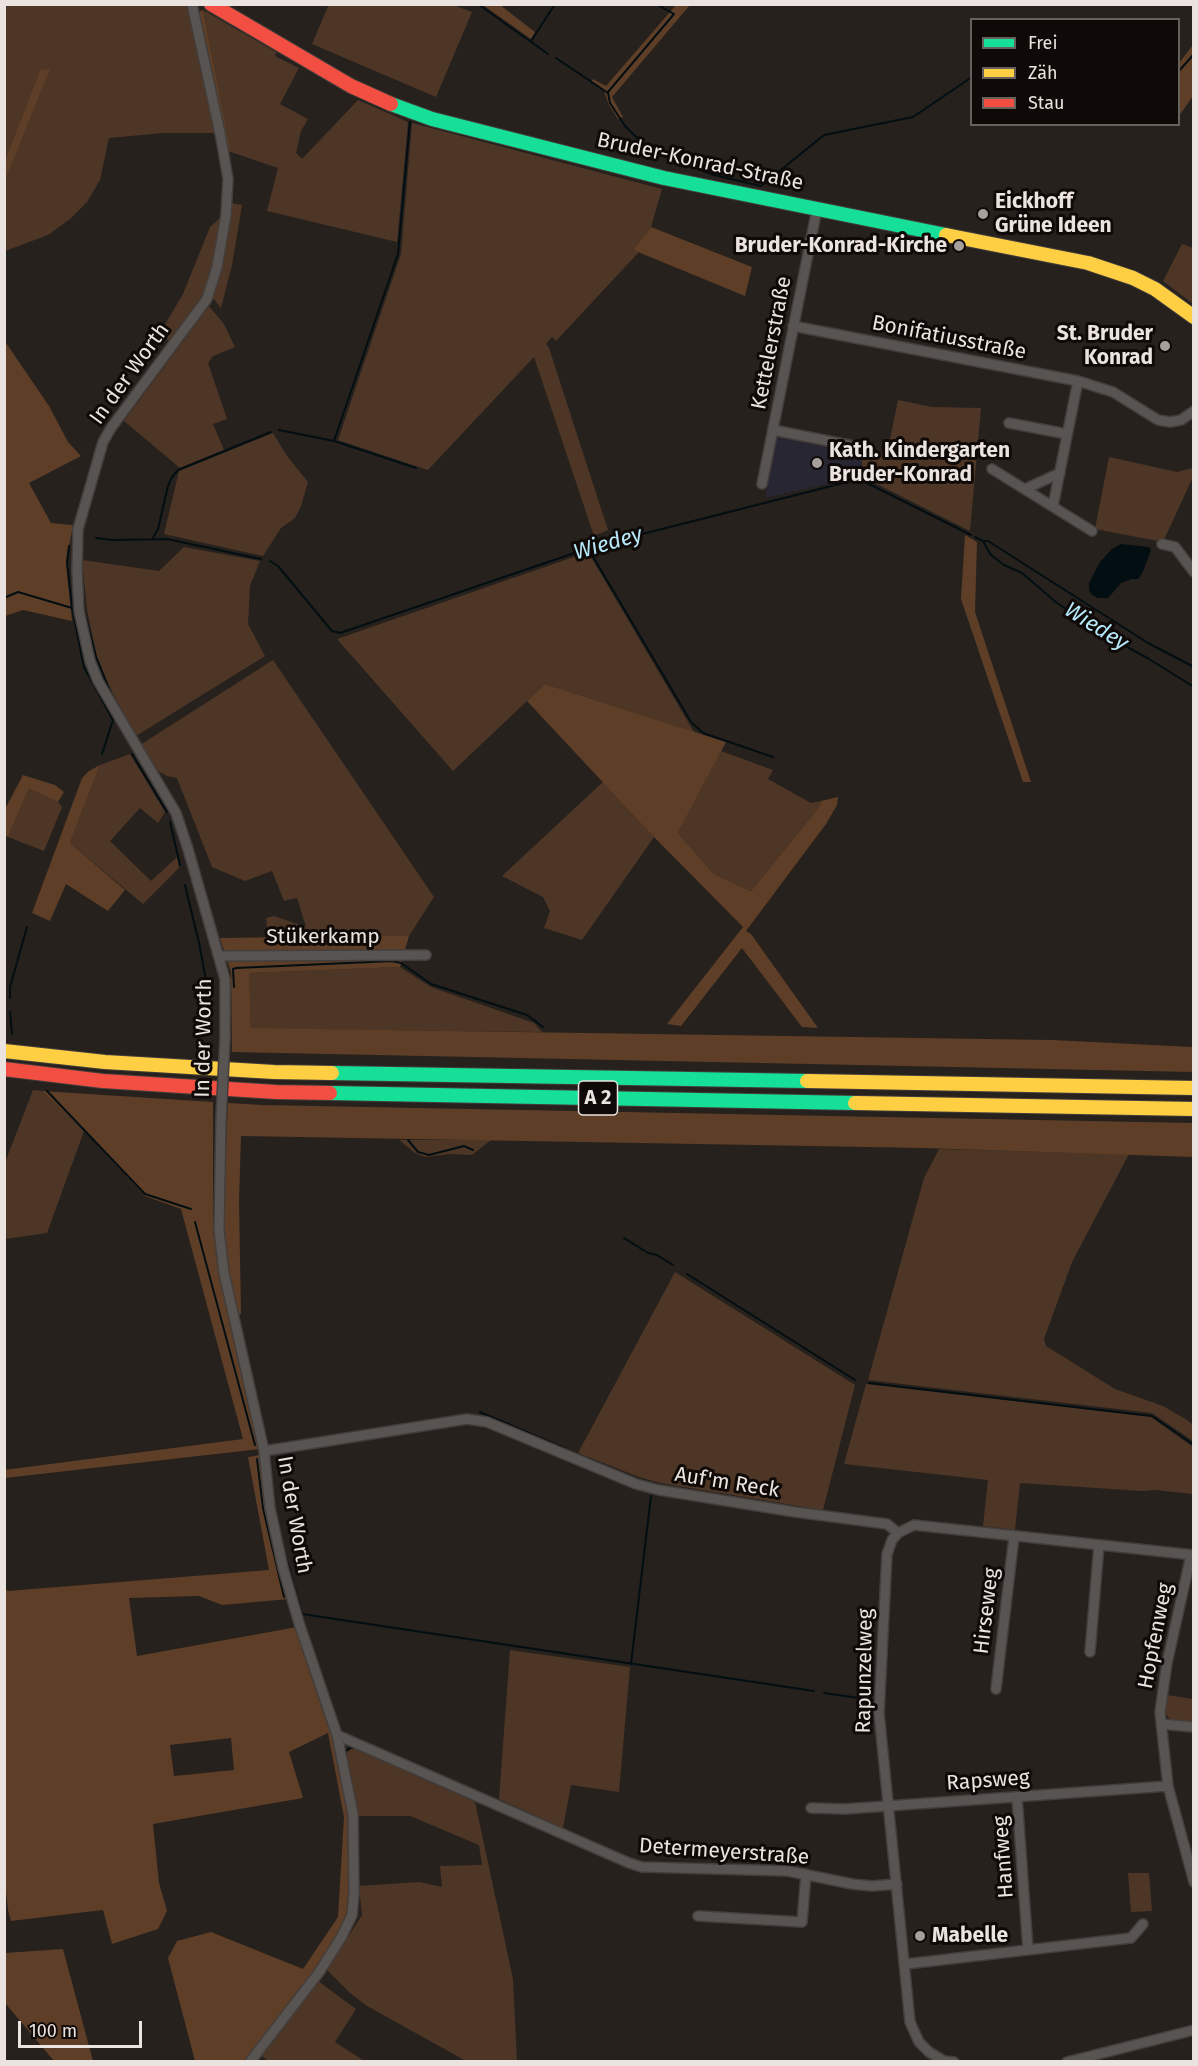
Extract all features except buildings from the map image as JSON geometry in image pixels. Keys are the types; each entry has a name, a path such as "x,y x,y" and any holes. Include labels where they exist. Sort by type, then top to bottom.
{"main road":[{"name":"Bruder-Konrad-Straße","path":"211,4 351,86 399,108 466,128 664,178 1106,268 1155,289 1194,317"},
{"name":"A 2","path":"4,1051 105,1062 274,1072 1194,1088"},
{"name":"A 2","path":"4,1069 103,1081 276,1092 1194,1109"}],"street":[{"name":"In der Worth","path":"192,4 228,178 226,215 217,267 207,299 103,442 78,529 77,570 79,611 90,660 98,681 130,738 176,813 225,978 225,1038 218,1189 219,1230 224,1273 264,1451 270,1508 283,1568 337,1735 353,1814 352,1915 320,1971 250,2061"},
{"name":"Kettelerstraße","path":"762,484 817,209"},
{"name":"Bonifatiusstraße","path":"793,326 1077,381 1113,392 1158,420 1170,422 1181,420 1194,411"},
{"path":"1053,506 1077,381"},
{"path":"1009,423 1067,434"},
{"path":"773,430 859,447"},
{"path":"992,469 1092,531"},
{"path":"1025,489 1060,473"},
{"path":"1162,544 1175,547 1194,572"},
{"name":"Stükerkamp","path":"220,956 426,955"},
{"name":"Auf'm Reck","path":"264,1451 467,1419 487,1422 636,1484 659,1490 795,1512 887,1524 898,1533"},
{"path":"898,1533 914,1525 1192,1555"},
{"name":"Rapunzelweg","path":"897,1884 879,1713 887,1554 892,1540 898,1533"},
{"name":"Hirseweg","path":"996,1689 1014,1537"},
{"path":"1090,1652 1100,1545"},
{"name":"Hopfenweg","path":"1192,1555 1161,1694 1161,1724 1168,1786 1194,1882"},
{"path":"1161,1724 1194,1727"},
{"name":"Determeyerstraße","path":"337,1735 642,1867 788,1871 852,1884 872,1886 897,1884"},
{"name":"Rapsweg","path":"811,1808 845,1809 1168,1786"},
{"name":"Hanfweg","path":"1017,1797 1028,1950"},
{"path":"698,1916 802,1922 806,1874"},
{"path":"897,1884 910,2022 919,2042 928,2052 944,2061 954,2061"},
{"path":"906,1964 1131,1938 1143,1924"},
{"path":"1067,2061 1194,2030"},
{"path":"922,2061 928,2052"}],"shaded area":[{"path":"329,4 453,5 472,12 436,97 312,44"},
{"path":"5,5 187,5 215,133 163,133 109,138 100,180 87,202 70,219 48,235 5,251 5,181 49,70 40,70 5,160"},
{"path":"483,5 500,5 535,32 531,39"},
{"path":"676,5 690,5 612,97 623,117 618,119 604,91 591,82 593,79 606,86"},
{"path":"203,10 276,52 275,56 299,68 280,104 308,119 301,131 296,153 302,159 358,100 408,122 397,242 267,211 278,168 231,152"},
{"path":"203,10 231,152 227,150 199,15"},
{"path":"1193,45 1193,96 1180,115 1180,62"},
{"path":"50,69 5,181 5,160 40,70"},
{"path":"412,123 662,189 651,227 633,250 639,252 556,341 552,337 546,344 608,530 594,536 534,357 428,470 338,440 401,254"},
{"path":"232,203 242,205 232,265 221,308 212,297 221,270"},
{"path":"223,215 213,268 203,297 170,342 160,333 183,294 210,227"},
{"path":"651,227 752,267 745,296 633,250"},
{"path":"1182,244 1193,248 1193,304 1163,281"},
{"path":"209,306 224,324 235,347 213,356 208,363 227,419 213,424 224,450 180,468 124,421"},
{"path":"4,340 49,406 68,442 81,456 29,483 51,523 73,525 66,562 72,621 23,610 5,616"},
{"path":"898,400 932,407 981,408 970,531 863,477 861,450 887,454"},
{"path":"273,433 287,456 308,482 295,518 281,528 263,556 164,534 179,471"},
{"name":"Kath. Kindergarten Bruder-Konrad","path":"778,433 861,450 862,476 765,498"},
{"path":"1109,457 1177,472 1193,468 1193,477 1163,542 1095,529"},
{"path":"965,535 977,542 975,612 1031,782 1023,782 961,599"},
{"path":"1121,544 1149,547 1151,550 1142,574 1138,579 1121,583 1108,598 1098,598 1089,590 1089,583 1100,562 1112,549"},
{"path":"184,547 260,561 250,586 248,624 265,656 136,736 106,681 97,657 87,610 82,560 159,571"},
{"path":"588,552 694,732 545,684 453,771 337,639"},
{"path":"273,660 434,897 409,936 268,937 266,918 274,916 306,927 297,898 284,901 272,871 245,881 212,867 177,778 154,769 140,745"},
{"path":"545,684 726,742 678,833 714,874 751,891 819,807 821,801 838,797 837,805 826,824 746,931 751,934 818,1028 802,1027 742,948 681,1026 667,1024 743,927 654,837 527,701"},
{"path":"721,751 773,770 768,779 811,803 821,801 819,807 751,891 714,874 678,833"},
{"path":"130,754 165,812 158,823 140,808 110,841 151,881 177,857 179,868 143,904 70,843 100,765"},
{"path":"100,765 70,843 125,890 108,911 66,884 50,921 32,913 82,778"},
{"path":"23,775 55,785 64,792 58,802 29,789 8,837 5,835 5,809"},
{"path":"604,781 654,837 582,940 544,928 550,911 543,897 502,876"},
{"path":"29,789 58,802 62,807 44,851 8,837"},
{"path":"409,936 400,967 249,973 251,1028 1052,1040 1193,1047 1193,1072 232,1052 231,972 220,938"},
{"path":"400,967 431,987 534,1023 542,1032 251,1029 248,973"},
{"path":"33,1090 42,1091 84,1131 47,1233 5,1239 4,1165"},
{"path":"42,1091 213,1102 213,1231 220,1275 260,1449 5,1478 4,1470 243,1439 181,1209 145,1196 84,1131"},
{"path":"228,1103 1193,1123 1193,1157 924,1148 241,1136 239,1201 241,1314 237,1314 222,1230"},
{"path":"399,1140 491,1140 472,1155 450,1154 425,1157 415,1153"},
{"path":"939,1149 1129,1154 1072,1262 1044,1339 1046,1346 1115,1389 1163,1406 1187,1420 1193,1425 1193,1441 1152,1413 868,1380 924,1178"},
{"path":"675,1272 855,1385 823,1510 660,1483 578,1453"},
{"path":"866,1384 1151,1417 1193,1447 1193,1494 1020,1483 1015,1530 983,1526 988,1480 844,1464"},
{"path":"260,1455 289,1599 222,1605 199,1596 129,1598 137,1656 297,1627 332,1731 350,1815 350,1914 340,1936 299,1994 246,2061 195,2061 168,1958 177,1941 211,1932 303,1969 338,1917 344,1817 328,1733 289,1752 303,1798 153,1824 159,1883 167,1911 158,1929 112,1944 103,1910 11,1921 4,1875 4,1588 8,1591 269,1570 248,1457","holes":["231,1738 234,1770 174,1776 170,1745"]},
{"path":"510,1650 630,1667 619,1792 571,1785 563,1828 499,1799"},
{"path":"1167,1695 1193,1699 1193,1724 1174,1722 1169,1718 1165,1712"},
{"path":"351,1749 475,1802 513,1979 517,2061 466,2061 367,2006 327,1970 362,1915 359,1886 420,1882 442,1887 440,1866 482,1865 479,1845 410,1816 357,1816 346,1755"},
{"path":"1128,1873 1149,1873 1152,1911 1131,1912"},
{"path":"63,1949 93,2061 54,2061 5,2003 5,1953"},
{"path":"318,1981 356,2009 335,2042 364,2061 268,2061 261,2055"}],"waterway":[{"path":"478,4 548,54"},
{"path":"531,41 555,4"},
{"path":"608,92 674,14 656,4"},
{"path":"1180,70 1194,54"},
{"path":"556,58 608,93 610,103 625,126 658,154 714,175 761,186 824,135 913,117 970,78"},
{"path":"279,430 334,441 398,254 410,122"},
{"path":"153,538 158,529 168,486 178,470 271,432"},
{"path":"334,441 416,468"},
{"name":"Wiedey","path":"270,561 278,566 332,631 340,633 595,546 859,479 971,535"},
{"name":"Wiedey","path":"975,537 983,541 991,555 1004,565 1022,573 1057,603 1102,633 1194,687"},
{"name":"Wiedey","path":"96,538 167,539 261,559"},
{"path":"983,541 988,541 1148,643 1194,667"},
{"path":"69,546 67,562 72,608 84,667 113,720 102,754"},
{"path":"589,550 691,722 703,733 773,757"},
{"path":"82,583 84,610 96,657 113,698"},
{"name":"Wiedey","path":"4,598 18,592 72,608"},
{"path":"132,754 167,812"},
{"path":"170,822 180,865"},
{"path":"185,885 207,986 212,990"},
{"path":"10,998 10,987 27,927"},
{"path":"234,987 233,969 236,968 392,961 401,963 431,984 527,1015 543,1027"},
{"path":"10,1012 12,1034"},
{"path":"47,1091 145,1194 191,1209"},
{"path":"408,1140 418,1152 429,1155 464,1146 473,1150"},
{"path":"195,1222 255,1445"},
{"path":"624,1238 673,1265"},
{"path":"687,1274 855,1380"},
{"path":"869,1383 1152,1416 1194,1445"},
{"path":"480,1412 566,1449"},
{"path":"271,1445 431,1420"},
{"path":"257,1459 263,1508 284,1597"},
{"path":"631,1664 651,1496"},
{"path":"282,1544 302,1614 814,1691"},
{"path":"824,1693 866,1699"},
{"path":"345,1755 350,1748 356,1748"},
{"path":"425,1778 502,1812"}],"traffic: fast":[{"path":"391,104 432,119 664,178 946,235"},
{"path":"332,1073 807,1081"},
{"path":"330,1093 855,1103"}],"traffic: slow":[{"path":"946,235 1088,263 1133,278 1155,289 1194,317"},
{"path":"4,1051 105,1062 274,1072 332,1073"},
{"path":"807,1081 1194,1088"},
{"path":"855,1103 1194,1109"}],"traffic: jam":[{"path":"211,4 351,86 391,104"},
{"path":"4,1069 103,1081 276,1092 330,1093"}],"place":[{"name":"Eickhoff Grüne Ideen","path":"983,214"},
{"name":"Bruder-Konrad-Kirche","path":"959,246"},
{"name":"St. Bruder Konrad","path":"1165,346"},
{"name":"Kath. Kindergarten Bruder-Konrad","path":"817,463"},
{"name":"Mabelle","path":"920,1936"}]}
